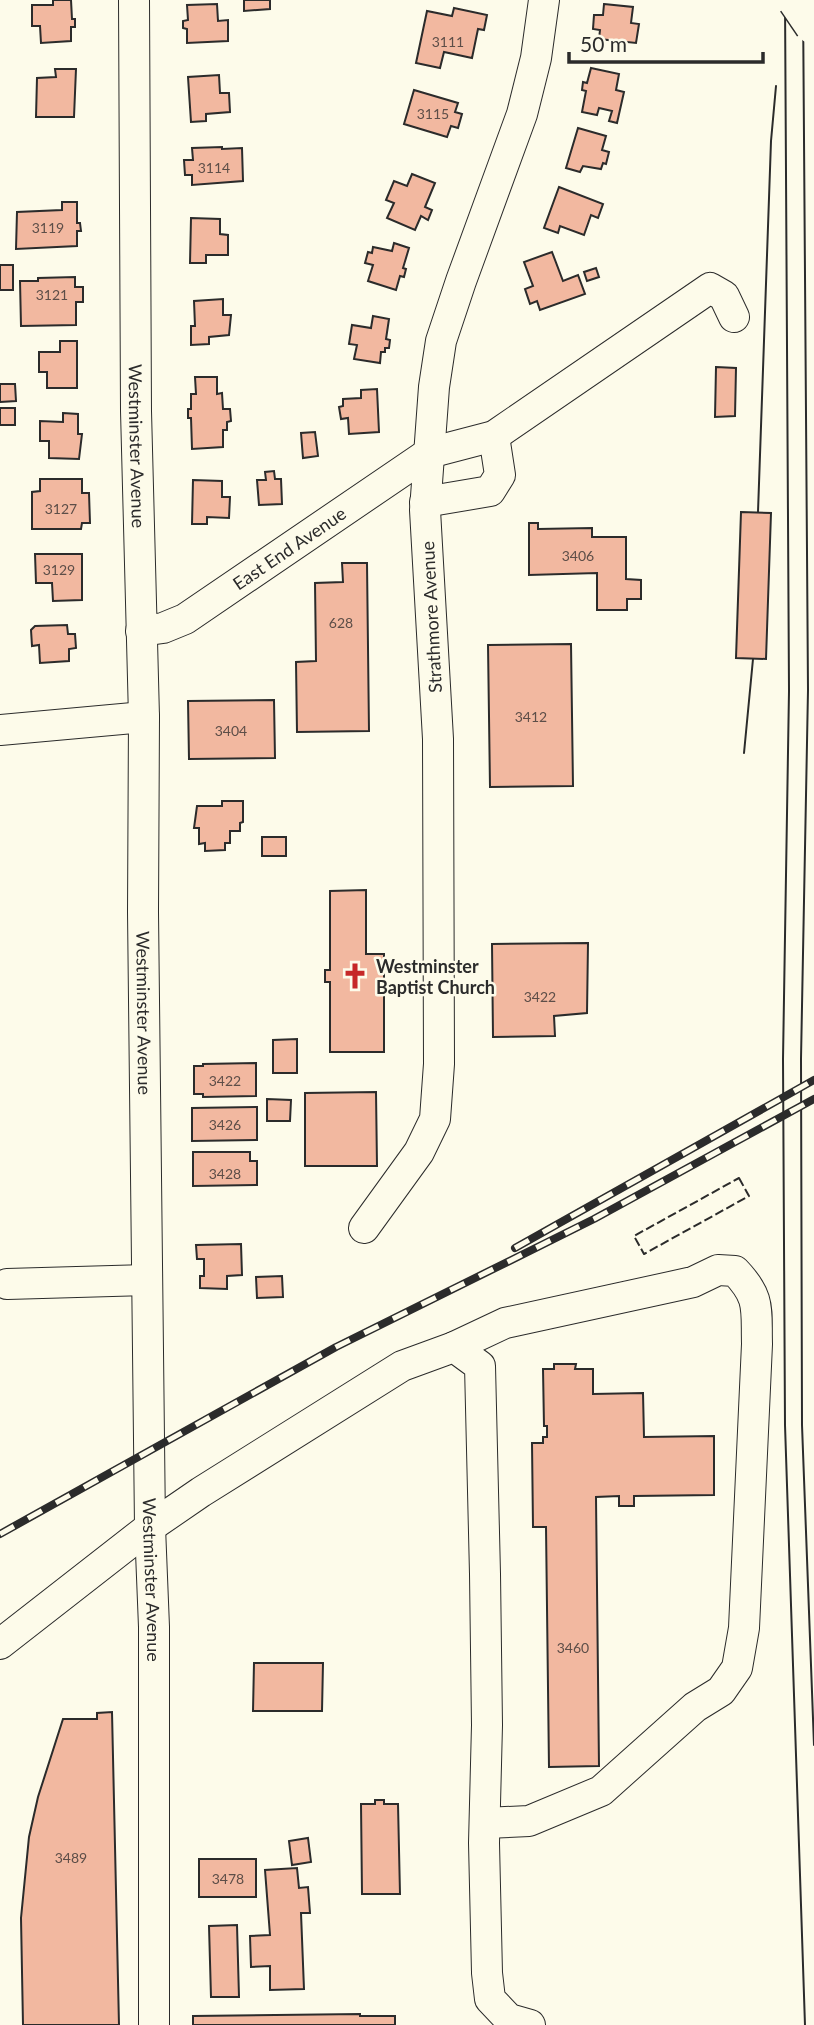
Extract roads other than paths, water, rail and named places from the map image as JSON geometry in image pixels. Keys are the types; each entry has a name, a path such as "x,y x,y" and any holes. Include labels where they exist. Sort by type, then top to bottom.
{"highway":[{"path":"797,0 814,25"}],"street":[{"name":"Westminster Avenue","path":"134,0 136,397 144,717 147,1280 154,1627 154,2025"},
{"name":"Strathmore Avenue","path":"364,1228 419,1152 435,1119 439,1064 438,739 425,502 434,387 441,341 460,281 522,114 536,58 544,0"},
{"name":"East End Avenue","path":"141,631 163,628 185,619 429,453 494,436 710,288 724,296 734,317"},
{"path":"425,502 490,491 500,475 494,436"},
{"path":"0,730 144,717"},
{"path":"0,754 36,727"},
{"path":"0,1644 150,1527 402,1366 454,1347 505,1323 693,1282 718,1270 735,1271 750,1286 756,1299 757,1344 745,1614 737,1668 721,1691 695,1707 601,1790 529,1821 485,1823"},
{"path":"7,1284 147,1280"},
{"path":"454,1347 480,1366 485,1588 487,1973 491,1999 509,2019 530,2025"}],"tram line":[{"path":"785,0 789,691 783,1059 785,1425 805,2025"},
{"path":"803,0 808,690 801,1059 802,1425 814,1745"},
{"path":"758,512 771,141 776,86"},
{"path":"744,753 753,659"}],"railway":[{"path":"515,1248 814,1080"},
{"path":"0,1534 336,1347 594,1219 814,1099"}],"place":[{"name":"Westminster Baptist Church","path":"355,976"}]}
